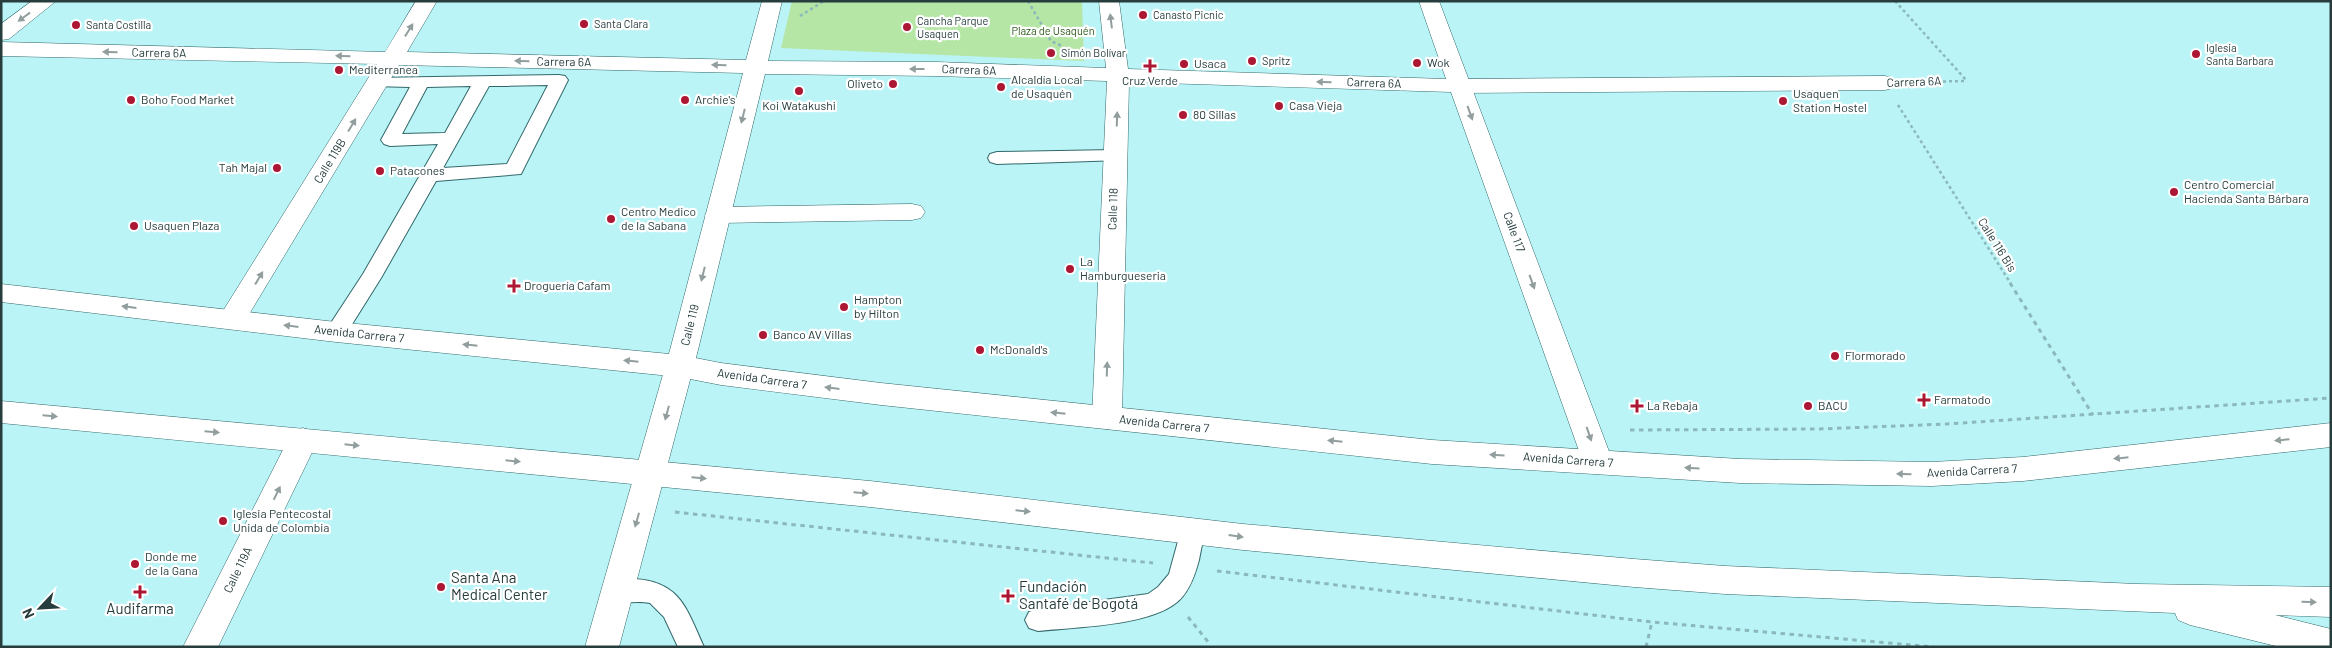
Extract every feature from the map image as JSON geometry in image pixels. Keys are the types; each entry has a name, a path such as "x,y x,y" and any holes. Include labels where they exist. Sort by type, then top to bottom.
{"street":[{"path":"1,34 46,1"},
{"name":"Calle 119B","path":"232,319 427,1"},
{"name":"Calle 119","path":"602,647 680,366 772,1"},
{"name":"Calle 118","path":"1106,418 1118,75 1109,1"},
{"name":"Calle 117","path":"1429,1 1460,86 1514,247 1588,431 1598,462"},
{"name":"Carrera 6A","path":"1,49 391,58 564,71 756,66 936,69 1460,86 1885,83"},
{"path":"718,216 912,212"},
{"name":"Avenida Carrera 7","path":"1,293 336,332 680,366 721,374 871,393 1432,452 1740,471 1932,474 2023,469 2331,435"},
{"path":"1,412 870,494 1243,537 1697,578 2138,598 2331,602"},
{"name":"Calle 119A","path":"200,647 303,440"},
{"path":"2138,598 2331,629"},
{"path":"2138,598 2331,644"}],"lane":[{"path":"378,82 483,81 564,71"},
{"path":"432,175 514,170 564,71"},
{"path":"336,332 371,278 432,175 450,138 483,81"},
{"path":"421,82 390,140 450,138"},
{"path":"997,158 1115,156"},
{"path":"1038,620 1142,607 1156,603 1168,596 1176,586 1184,566 1192,530"},
{"path":"617,592 639,588 658,593 671,605 691,647"}],"path":[{"path":"795,19 824,1"},
{"path":"1028,1 1051,41 1068,48"},
{"name":"Carrera 6A","path":"1885,83 1967,81 1895,1"},
{"name":"Calle 116 Bis","path":"1885,83 2094,416"},
{"path":"1588,431 1819,429 2094,416 2331,398"},
{"path":"642,506 700,516 1184,566 1652,622 1934,647"},
{"path":"1646,647 1652,622"}],"green space":[{"name":"Plaza de Usaquén","path":"792,1 1082,1 1084,61 781,48"}],"place":[{"name":"Canasto Picnic","path":"1143,15"},
{"name":"Santa Clara","path":"584,24"},
{"name":"Santa Costilla","path":"76,25"},
{"name":"Cancha Parque Usaquen","path":"907,27"},
{"name":"Simón Bolívar","path":"1051,53"},
{"name":"Iglesia Santa Barbara","path":"2196,54"},
{"name":"Spritz","path":"1252,61"},
{"name":"Wok","path":"1417,63"},
{"name":"Usaca","path":"1184,64"},
{"name":"Cruz Verde","path":"1150,66"},
{"name":"Mediterranea","path":"339,70"},
{"name":"Oliveto","path":"893,84"},
{"name":"Alcaldía Local de Usaquén","path":"1001,87"},
{"name":"Koi Watakushi","path":"799,91"},
{"name":"Boho Food Market","path":"131,100"},
{"name":"Archie's","path":"685,100"},
{"name":"Usaquen Station Hostel","path":"1783,101"},
{"name":"Casa Vieja","path":"1279,106"},
{"name":"80 Sillas","path":"1183,115"},
{"name":"Tah Majal","path":"277,168"},
{"name":"Patacones","path":"380,171"},
{"name":"Centro Comercial Hacienda Santa Bárbara","path":"2174,192"},
{"name":"Centro Medico de la Sabana","path":"611,219"},
{"name":"Usaquen Plaza","path":"134,226"},
{"name":"La Hamburgueseria","path":"1070,269"},
{"name":"Droguería Cafam","path":"514,286"},
{"name":"Hampton by Hilton","path":"844,307"},
{"name":"Banco AV Villas","path":"763,335"},
{"name":"McDonald's","path":"980,350"},
{"name":"Flormorado","path":"1835,356"},
{"name":"Farmatodo","path":"1924,400"},
{"name":"La Rebaja","path":"1637,406"},
{"name":"BACU","path":"1808,406"},
{"name":"Iglesia Pentecostal Unida de Colombia","path":"223,521"},
{"name":"Donde me de la Gana","path":"135,564"},
{"name":"Santa Ana Medical Center","path":"441,587"},
{"name":"Audifarma","path":"140,592"},
{"name":"Fundación Santafé de Bogotá","path":"1008,596"}]}
